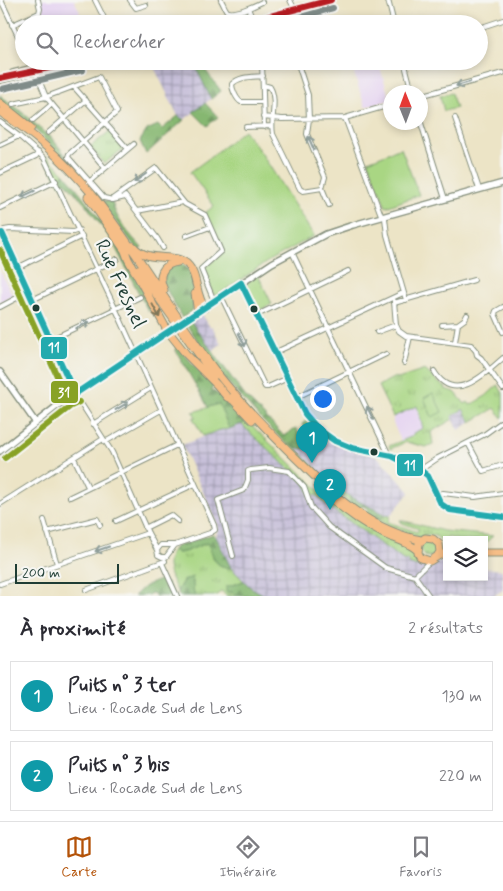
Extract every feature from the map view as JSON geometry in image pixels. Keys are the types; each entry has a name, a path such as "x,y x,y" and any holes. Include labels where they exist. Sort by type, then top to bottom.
{"highway":[{"path":"0,103 33,130 46,142 49,148"},
{"path":"0,112 49,148 80,179 119,231 235,399 311,473 348,505 392,532 421,540 433,538 443,546"},
{"path":"0,118 37,144 71,176 98,209 183,334 235,399 280,449 330,498 370,527 404,541 417,550 421,558 430,560 443,554"},
{"path":"119,231 144,255 181,261 188,265 192,270 199,299 205,308"},
{"path":"124,248 170,331 186,354 227,397 235,399"},
{"path":"170,304 161,283 161,274 166,266 181,261"},
{"path":"196,288 195,299 198,312"},
{"path":"417,550 421,540"},
{"path":"438,555 439,544"},
{"path":"488,553 503,553"},
{"path":"488,558 503,558"}],"main road":[{"path":"268,15 292,6 317,0"},
{"path":"274,15 331,0"},
{"path":"0,78 33,70"}],"street":[{"path":"1,0 15,31"},
{"path":"34,15 39,13 40,9 38,0"},
{"path":"94,0 102,15"},
{"path":"130,0 137,9 146,5"},
{"path":"221,0 228,12 248,8 262,2"},
{"path":"290,0 292,6"},
{"path":"388,0 392,15"},
{"path":"248,8 252,15"},
{"path":"488,25 503,20"},
{"path":"33,70 46,97 104,168"},
{"path":"264,70 264,127"},
{"path":"300,70 308,95 309,119 307,134 325,178 322,188 329,205"},
{"path":"406,70 410,85"},
{"path":"428,94 503,72"},
{"path":"263,76 242,78 232,84 238,101 263,102"},
{"path":"13,104 46,97 99,77 117,112 68,156 104,198 111,200 125,197"},
{"path":"263,85 270,87 273,92 272,126 277,144 300,189 307,191 322,188"},
{"path":"74,86 128,149"},
{"path":"48,133 86,100"},
{"path":"33,120 52,104"},
{"path":"263,117 345,118 383,107"},
{"path":"345,118 386,223 387,235 406,300"},
{"path":"455,118 479,189"},
{"name":"Rue Fresnel","path":"0,122 44,158 82,236 215,530 175,545"},
{"path":"246,127 272,126"},
{"path":"423,130 445,199"},
{"path":"0,145 19,136"},
{"path":"89,182 134,144"},
{"path":"0,173 36,156 38,152"},
{"path":"111,200 156,168 183,202 203,214 221,251 202,268 201,272 214,302"},
{"path":"0,208 56,181"},
{"path":"0,451 66,399 221,296 292,252 326,234 383,216 503,183"},
{"path":"122,192 163,248"},
{"path":"177,203 179,197"},
{"path":"137,212 183,202"},
{"path":"143,219 145,210"},
{"path":"186,236 210,227"},
{"path":"79,230 73,232 1,231 75,394 120,471 145,528 164,562 165,570 177,596"},
{"path":"17,268 82,236"},
{"path":"0,248 6,245"},
{"path":"292,252 389,455"},
{"path":"32,300 118,259"},
{"path":"257,315 348,271"},
{"path":"394,303 474,280"},
{"path":"241,283 298,397 318,429 329,438 352,448 389,455 420,470 428,476 441,504 450,510 503,517"},
{"path":"0,307 28,292"},
{"path":"276,352 404,293"},
{"path":"221,296 264,386 268,387 288,378"},
{"path":"50,340 140,297"},
{"path":"392,298 396,325 402,334 410,337 471,345 503,389"},
{"path":"503,307 496,311 495,314 503,332"},
{"path":"442,325 458,324 467,315"},
{"path":"456,342 458,324"},
{"path":"377,332 396,325"},
{"path":"404,363 410,337"},
{"path":"298,397 386,354"},
{"path":"434,371 440,380 456,387 470,384 503,358"},
{"path":"0,372 36,424"},
{"path":"93,424 151,388"},
{"path":"0,504 74,458 161,410"},
{"path":"420,470 442,456 485,434 503,421"},
{"path":"468,443 483,470 503,466"},
{"path":"70,497 120,471 177,445"},
{"path":"74,458 88,487"},
{"path":"233,556 218,500 244,490 248,480 248,472 251,470 287,470 306,490 311,506 329,527 386,568 415,576 429,596"},
{"path":"116,521 195,484"},
{"path":"437,495 443,492 475,496 503,493"},
{"path":"145,528 171,516 178,521"},
{"path":"44,520 57,564"},
{"path":"47,532 98,520 100,525"},
{"path":"0,584 148,533"},
{"path":"151,540 169,549 168,554"},
{"path":"157,550 164,545 175,545"},
{"path":"86,590 164,562 175,545"},
{"path":"160,556 164,557 168,554"},
{"path":"421,558 421,570"},
{"path":"415,576 430,560"}],"shaded area":[{"path":"40,0 74,0 80,12 78,15 43,14"},
{"path":"155,70 202,70 217,94 184,120 178,116"},
{"path":"353,70 381,70 385,85 383,85 383,102 365,107"},
{"path":"0,271 13,296 0,302"},
{"path":"202,314 210,327 212,326 221,344 212,351 191,322"},
{"path":"417,406 423,429 401,441 393,423 393,417"},
{"path":"463,409 471,422 459,430 452,417"},
{"path":"244,423 307,482 417,559 424,562 443,561 443,581 488,581 488,568 502,570 503,590 493,596 266,596 250,587 231,568 216,537 218,526 182,445 220,430 229,429"},
{"path":"328,440 344,448 377,456 410,492 390,516 360,503 342,492 324,478 289,441 319,446"}],"green space":[{"path":"197,70 206,70 221,91 211,99"},
{"path":"451,93 456,108 444,111 440,96"},
{"path":"0,95 49,135 93,188 91,190 35,129 0,101"},
{"path":"205,103 218,117 207,126 193,112"},
{"path":"178,116 184,120 146,154 140,141 147,130 158,125 162,129"},
{"path":"244,130 262,154 314,236 270,260 216,296 213,294 204,276 205,267 224,252 205,213 214,206 190,172"},
{"path":"110,131 124,148 104,164 90,147"},
{"path":"401,148 419,195 386,207 368,161"},
{"path":"47,156 64,173 62,177 66,182 60,185 45,158"},
{"path":"64,173 101,221 153,308 148,311 111,239 86,205 62,178"},
{"path":"98,194 104,201 112,202 120,221 142,248 139,250 136,248 96,196"},
{"path":"183,264 192,279 193,309 182,318 163,283 166,269 174,265"},
{"path":"258,275 272,304 260,310 258,310 245,284"},
{"path":"191,322 245,396 284,436 296,428 300,436 308,433 302,424 307,420 315,430 316,438 323,450 319,452 313,447 305,445 304,449 298,448 278,436 222,376 187,325"},
{"path":"178,347 213,384 212,390 230,403 246,420 244,423 229,429 219,404 208,407 175,349"},
{"path":"425,370 446,387 445,389 455,392 465,404 468,402 470,405 486,396 498,385 503,393 503,417 495,408 471,422 463,409 452,416 453,419 431,432 433,444 426,447 406,442 390,449 389,446 411,437 423,428 417,406 393,417 378,386 395,377 398,379"},
{"path":"433,393 442,412 432,417 424,398"},
{"path":"219,404 229,429 203,436 193,418 196,417 193,412"},
{"path":"246,420 323,494 414,551 418,560 417,567 409,564 409,561 403,560 329,507 316,495 310,496 306,485 243,426 242,424"},
{"path":"278,436 296,448 324,478 350,497 351,504 322,480"},
{"path":"350,497 386,515 377,520 366,514 368,509 363,506 359,510 351,504"},
{"path":"386,515 390,516 388,522 417,532 419,529 402,523 400,520 444,531 493,536 488,540 488,536 443,536 443,541 434,535 419,537 411,535 377,520"},
{"path":"213,534 231,568 217,563 207,543 178,553 173,550 176,546"},
{"path":"429,541 437,549 429,557 421,549"},
{"path":"207,543 217,563 231,568 244,581 233,585 232,592 237,596 226,596 222,591 215,596 195,596 192,589 193,581 183,581 177,591 168,565 168,560 173,550 178,553"},
{"path":"192,577 195,596 180,596 177,591 183,581"},
{"path":"162,579 165,584 167,583 175,596 155,596 155,594 150,593 149,595 134,596 145,586"},
{"path":"244,581 250,587 266,596 237,596 232,592 226,592 226,587"}],"transit line":[{"path":"274,15 331,0"},
{"path":"308,15 333,8"},
{"path":"0,78 40,70"},
{"path":"2,89 83,70"},
{"name":"11","path":"2,233 75,394"},
{"name":"31","path":"0,250 67,398"},
{"name":"11","path":"241,283 305,414 318,429 335,441 352,448 392,456 423,472 428,476 441,504 450,510 503,517"},
{"name":"11","path":"75,394 241,283"},
{"name":"31","path":"5,458 71,406 79,402"}],"place":[{"name":"Puits n° 3 ter","path":"312,463"},
{"name":"Puits n° 3 bis","path":"330,510"}]}
